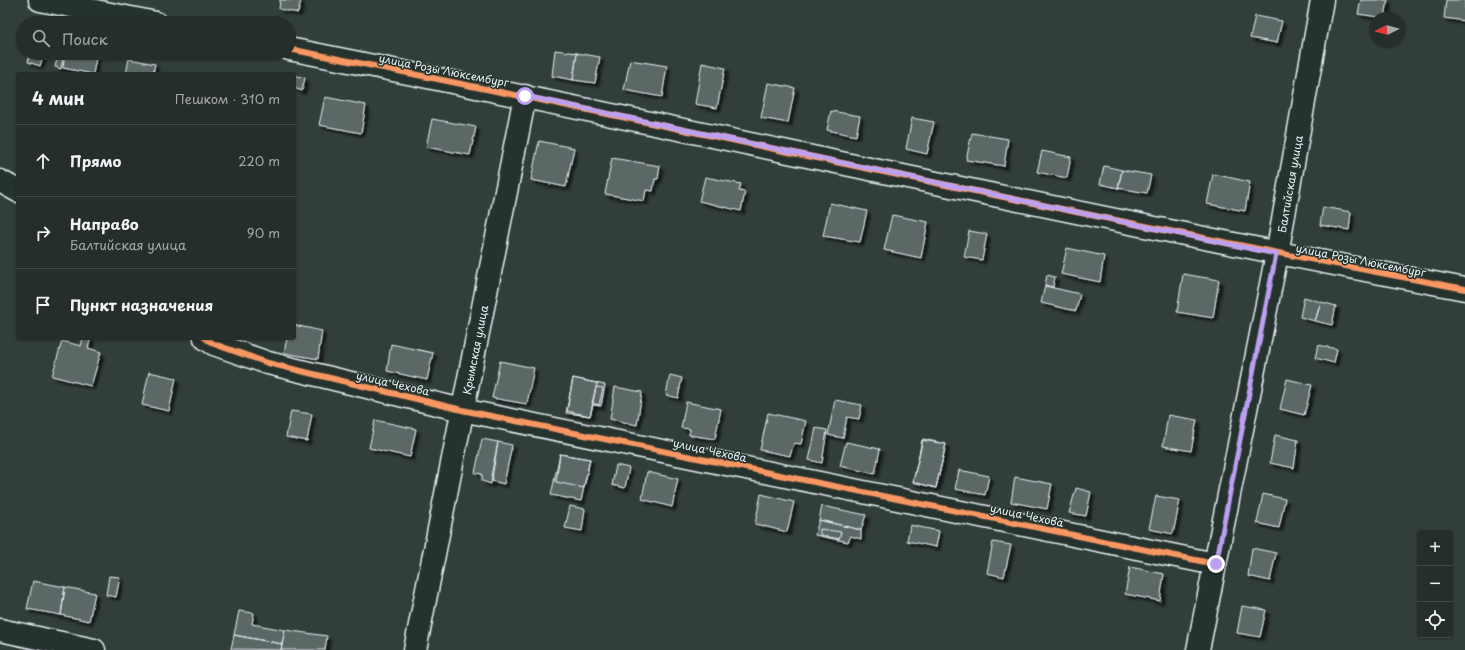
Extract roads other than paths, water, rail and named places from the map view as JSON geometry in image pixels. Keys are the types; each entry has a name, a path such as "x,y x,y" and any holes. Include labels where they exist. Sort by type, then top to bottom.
{"street":[{"path":"40,0 121,16"},
{"name":"Балтийская улица","path":"1198,650 1276,254 1322,0"},
{"name":"улица Розы Люксембург","path":"296,50 525,96 1276,254 1465,289"},
{"name":"Крымская улица","path":"415,650 525,96"},
{"path":"0,181 16,190"},
{"name":"улица Чехова","path":"208,340 214,344 268,363 462,410 1216,564"},
{"path":"0,630 94,650"}]}
